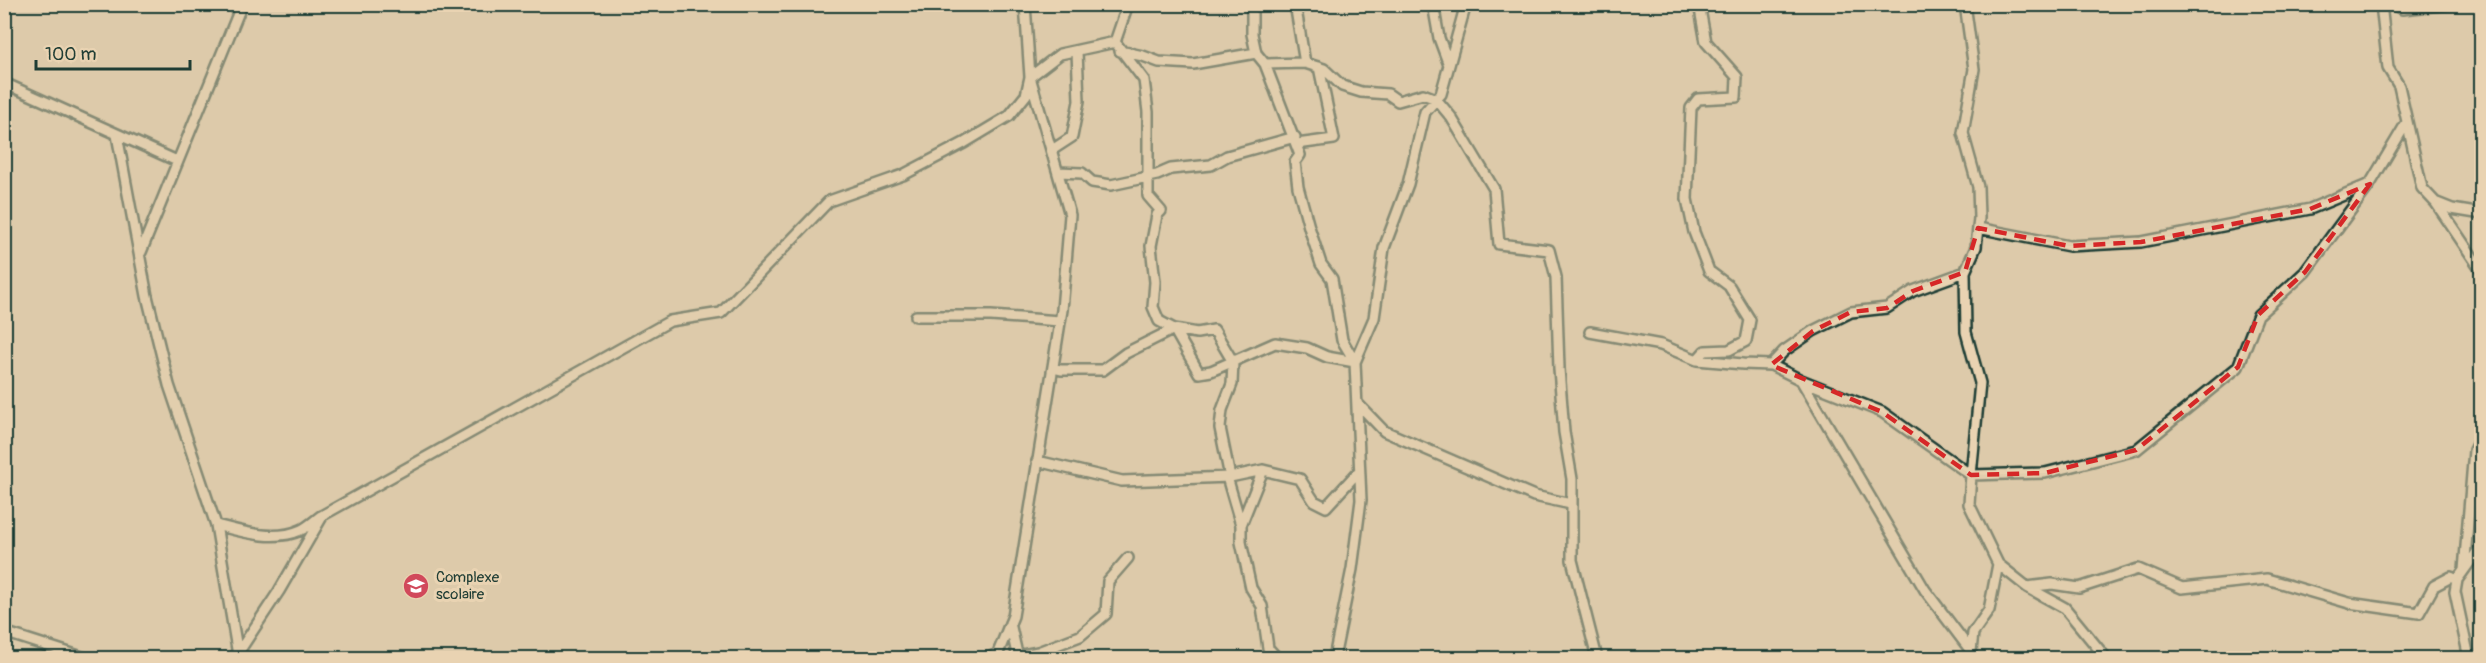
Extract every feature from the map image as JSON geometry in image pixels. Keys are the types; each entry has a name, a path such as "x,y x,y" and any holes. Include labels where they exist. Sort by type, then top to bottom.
{"street":[{"path":"140,254 242,4"},
{"path":"989,658 998,652 1010,623 1060,321 1070,214 1030,77 1025,4"},
{"path":"1118,47 1128,4"},
{"path":"1252,4 1252,34 1256,53 1265,64 1296,140 1300,154 1295,162 1302,199 1321,264 1332,279 1342,340 1355,362 1359,405 1361,500 1352,569 1334,658"},
{"path":"1295,4 1305,63"},
{"path":"1432,4 1438,38 1449,64"},
{"path":"1355,362 1374,318 1384,248 1408,184 1425,112 1441,94 1466,4"},
{"path":"1696,360 1705,351 1728,350 1746,341 1750,320 1729,286 1709,271 1694,232 1688,199 1691,108 1698,99 1736,97 1737,77 1706,42 1699,4"},
{"path":"1965,4 1974,69 1963,133 1978,187 1976,247 1965,272 1966,332 1980,383 1969,504 1998,564 2027,586 2065,608 2106,658"},
{"path":"2381,4 2388,68 2399,86 2422,188 2436,203 2481,271"},
{"path":"2391,4 2402,9 2452,4"},
{"path":"1118,47 1144,80 1149,112 1148,196 1161,211 1157,215 1151,246 1155,282 1153,307 1160,321 1174,329 1197,333 1214,330 1233,362 1232,384 1222,410 1220,428 1228,477 1241,525 1241,542 1251,588 1262,606 1268,648 1277,658"},
{"path":"216,525 253,534 275,536 301,530 322,515 670,321 722,313 829,201 903,175 1009,116 1026,95 1030,77 1060,54 1118,47 1159,62 1193,64 1256,53"},
{"path":"1052,150 1072,137 1079,101 1077,51"},
{"path":"1265,64 1305,63 1324,69 1342,86 1361,92 1388,94 1398,101 1423,94 1436,99 1451,117 1494,189 1499,244 1549,250 1556,277 1557,350 1564,432 1572,478 1572,560 1597,658"},
{"path":"1058,172 1082,173 1092,182 1112,186 1171,169 1211,165 1227,156 1296,140 1334,139 1319,67"},
{"path":"4,83 177,161"},
{"path":"1590,332 1661,345 1696,360 1771,364 1801,380 1882,411 1971,475 2045,473 2136,450 2238,367 2258,315 2305,272 2370,184 2407,122"},
{"path":"117,135 147,296 169,385 216,525 238,656"},
{"path":"1978,228 2069,246 2141,242 2310,208 2370,184"},
{"path":"2436,203 2452,209 2481,214"},
{"path":"1771,364 1784,351 1813,331 1851,312 1887,308 1913,291 1965,272"},
{"path":"916,316 991,316 1060,321"},
{"path":"1174,329 1199,373 1211,371 1275,343 1307,348 1327,357 1355,362"},
{"path":"1053,368 1103,370 1126,353 1174,329"},
{"path":"1801,380 1925,590 1971,655"},
{"path":"1359,405 1384,431 1531,495 1571,504"},
{"path":"2464,570 2474,450 2481,435"},
{"path":"1037,461 1122,481 1228,477 1263,470 1300,479 1314,501 1326,507 1359,471"},
{"path":"1241,525 1263,470"},
{"path":"2470,498 2481,501"},
{"path":"238,656 279,591 322,515"},
{"path":"2469,658 2454,592 2457,580 2481,545"},
{"path":"1010,623 1018,657 1080,636 1106,614 1108,581 1128,558"},
{"path":"1971,655 1973,633 1989,610 1998,564"},
{"path":"2027,586 2052,584 2079,588 2138,569 2182,588 2267,579 2349,603 2420,613 2434,586 2451,577 2457,580"},
{"path":"4,632 85,658"}],"highlighted area":[{"path":"2370,184 2305,272 2258,315 2238,367 2136,450 2045,473 1971,475 1882,412 1771,365 1813,331 1851,312 1887,308 1913,291 1965,272 1978,228 2069,246 2141,242 2310,209"}],"place":[{"name":"Complexe scolaire","path":"416,586"}]}
